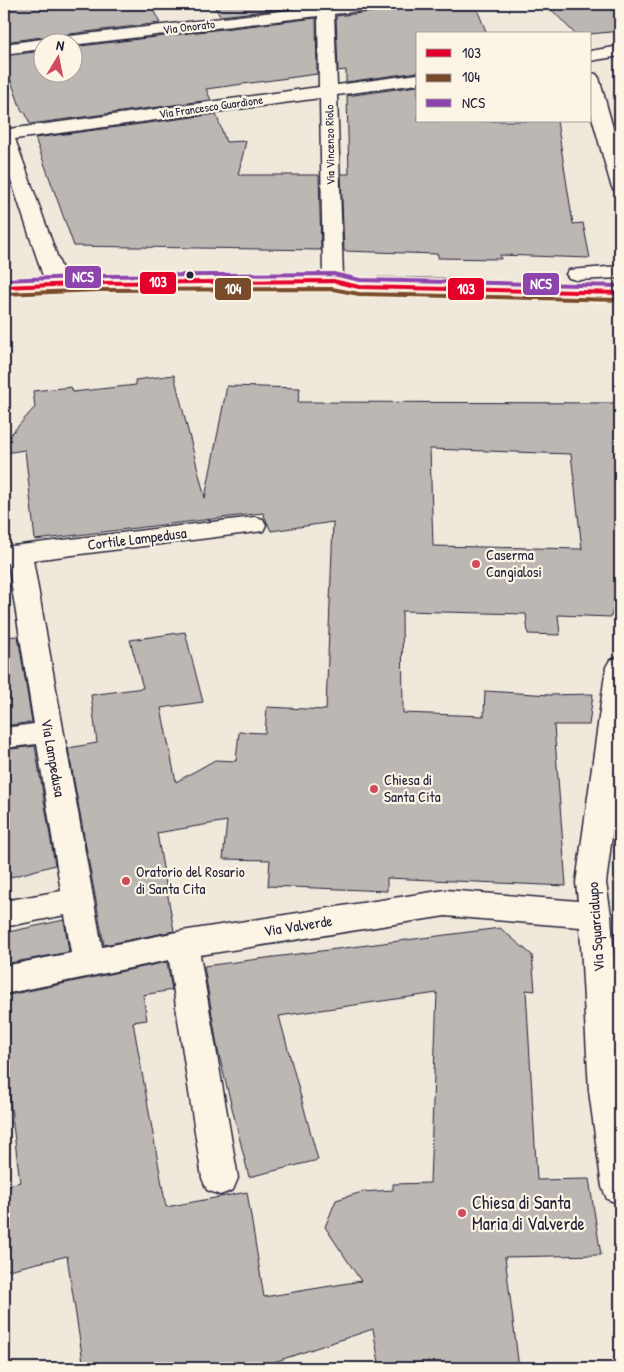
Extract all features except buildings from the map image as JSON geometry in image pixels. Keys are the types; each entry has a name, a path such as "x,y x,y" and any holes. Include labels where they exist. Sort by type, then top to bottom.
{"street":[{"name":"Via Onorato","path":"82,39 379,4"},
{"name":"Via Vincenzo Riolo","path":"326,10 333,281"},
{"path":"4,49 32,45"},
{"path":"592,56 620,51"},
{"name":"Via Francesco Guardione","path":"4,134 416,79"},
{"path":"592,85 620,185"},
{"path":"4,134 56,284"},
{"path":"333,281 360,272 549,274 620,272"},
{"path":"4,287 56,284 333,281 359,287 620,293"},
{"name":"Cortile Lampedusa","path":"12,555 254,525"},
{"name":"Via Lampedusa","path":"12,555 49,732 88,961"},
{"name":"Via Squarcialupo","path":"620,667 591,883 613,1089 620,1187"},
{"path":"4,738 49,732"},
{"path":"4,914 78,900"},
{"name":"Via Valverde","path":"4,980 88,961 182,944 445,903 595,915"},
{"path":"182,944 220,1178"}],"shaded area":[{"path":"378,277 456,278 464,281 461,285 371,282 369,280"}],"transit line":[{"name":"NCS","path":"4,280 100,276 333,274 360,280 620,286"},
{"name":"103","path":"4,287 100,283 333,281 359,287 620,293"},
{"name":"104","path":"4,294 100,290 332,289 359,294 620,300"}],"place":[{"name":"Caserma Cangialosi","path":"476,564"},
{"name":"Chiesa di Santa Cita","path":"374,789"},
{"name":"Oratorio del Rosario di Santa Cita","path":"126,881"},
{"name":"Chiesa di Santa Maria di Valverde","path":"462,1213"}]}
